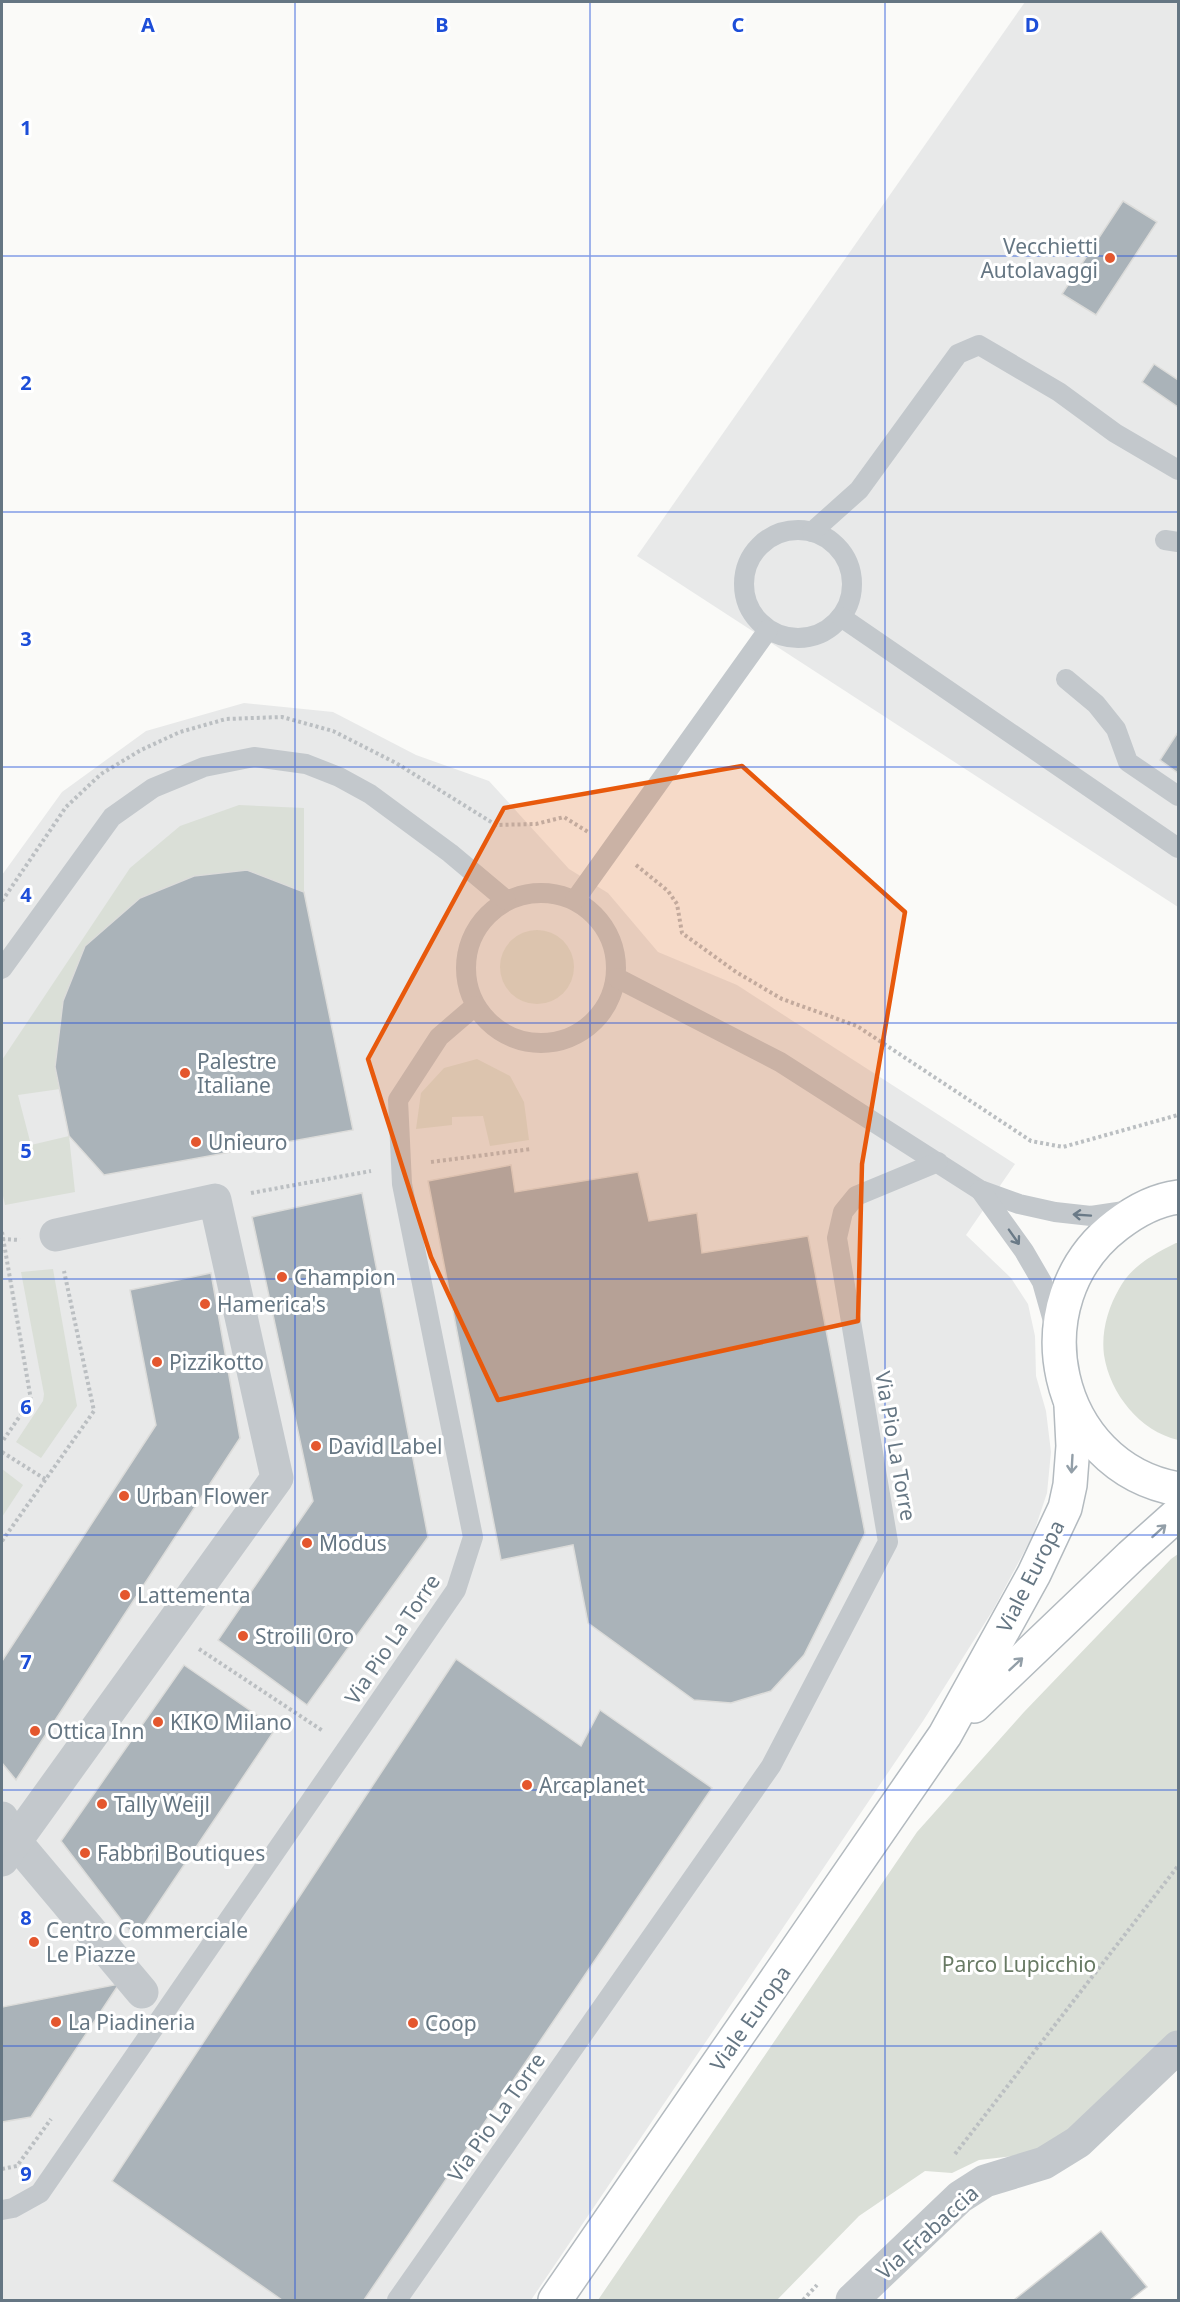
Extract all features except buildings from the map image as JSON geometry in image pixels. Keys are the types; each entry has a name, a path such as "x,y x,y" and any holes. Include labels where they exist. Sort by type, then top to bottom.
{"street":[{"path":"1179,1197 1140,1209 1105,1234 1084,1259 1073,1278 1064,1301 1058,1341 1062,1377 1071,1406 1098,1446 1122,1467 1144,1479 1179,1489"},
{"path":"56,1235 215,1200 278,1478 169,1628 6,1840 142,1992"},
{"name":"Viale Europa","path":"555,2301 945,1735 1034,1574 1065,1508 1070,1485 1071,1406"},
{"name":"Viale Europa","path":"945,1735 1002,1678 1179,1514"},
{"name":"Via Frabaccia","path":"852,2301 960,2197 985,2181 1044,2163 1078,2142 1179,2047"}],"lane":[{"path":"812,532 859,490 958,354 979,345 1059,392 1115,434 1178,469"},
{"path":"797,530 812,532 838,547 849,567 852,589 849,604 841,617 830,629 815,636 799,639 783,637 768,630 756,620 748,608 744,592 744,577 748,562 756,550 767,539 782,532 797,530"},
{"path":"841,617 1179,848"},
{"path":"575,900 768,630"},
{"path":"1066,679 1096,704 1116,729 1128,762 1179,796"},
{"path":"2,969 112,817 153,788 204,767 255,757 306,764 339,777 370,794 450,853 506,900"},
{"path":"529,893 552,893 575,900 594,913 609,932 616,954 617,978 610,999 598,1018 582,1032 561,1041 539,1044 514,1038 492,1025 476,1006 467,983 466,958 473,935 487,915 506,900 529,893"},
{"path":"617,978 780,1062 980,1190 1018,1204 1055,1212 1091,1216 1140,1209"},
{"name":"Via Pio La Torre","path":"2,2210 13,2208 40,2193 456,1590 473,1537 402,1184 399,1100 439,1037 476,1006"},
{"name":"Via Pio La Torre","path":"396,2301 771,1766 888,1542 837,1238 843,1212 856,1196 938,1162"},
{"path":"980,1190 1024,1251 1042,1282 1058,1341"}],"path":[{"path":"215,1200 401,1167 531,1149"},
{"path":"2,1232 30,1400 2,1442"},
{"path":"2,1240 14,1241 56,1235 94,1410 2,1541"},
{"path":"2,1452 45,1479"},
{"path":"169,1628 326,1733"},
{"path":"955,2154 1179,1866"},
{"path":"2,2169 17,2166 52,2118"}],"highlighted area":[{"path":"742,766 905,912 862,1164 858,1321 498,1400 431,1257 368,1059 504,808"}],"shaded area":[{"path":"1025,2 1178,2 1178,907 637,556"},
{"name":"Centro Commerciale Le Piazze","path":"244,703 333,712 416,755 489,781 569,869 608,893 658,952 737,985 1015,1164 966,1235 1011,1278 1028,1304 1035,1336 1036,1376 1046,1411 1051,1452 1047,1493 1033,1535 993,1610 923,1721 531,2300 2,2300 2,875 62,792 146,731"}],"green space":[{"path":"239,805 304,808 304,892 247,870 194,876 140,898 85,946 63,1001 55,1067 60,1089 18,1095 31,1145 69,1136 75,1192 5,1205 2,1191 2,1060 130,868 180,826"},
{"path":"530,930 544,930 558,936 568,946 574,960 572,981 558,998 544,1004 530,1004 516,998 506,988 500,974 500,960 506,946 516,936"},
{"path":"477,1059 510,1076 524,1102 529,1140 490,1146 483,1116 452,1117 452,1125 416,1129 421,1093 444,1068"},
{"path":"1178,1243 1178,1440 1151,1428 1129,1409 1120,1397 1107,1369 1103,1346 1109,1312 1124,1281 1137,1267"},
{"path":"53,1269 77,1406 41,1458 16,1442 43,1401 44,1394 21,1272"},
{"path":"2,1469 23,1485 2,1517"},
{"name":"Parco Lupicchio","path":"1178,1554 1178,2031 1058,2145 1023,2155 979,2160 952,2173 925,2171 859,2216 777,2300 598,2300 917,1832 1024,1712"}],"place":[{"name":"Vecchietti Autolavaggi","path":"1110,258"},
{"name":"Palestre Italiane","path":"185,1073"},
{"name":"Unieuro","path":"196,1142"},
{"name":"Champion","path":"282,1277"},
{"name":"Hamerica's","path":"205,1304"},
{"name":"Pizzikotto","path":"157,1362"},
{"name":"David Label","path":"316,1446"},
{"name":"Urban Flower","path":"124,1496"},
{"name":"Modus","path":"307,1543"},
{"name":"Lattementa","path":"125,1595"},
{"name":"Stroili Oro","path":"243,1636"},
{"name":"KIKO Milano","path":"158,1722"},
{"name":"Ottica Inn","path":"35,1731"},
{"name":"Arcaplanet","path":"527,1785"},
{"name":"Tally Weijl","path":"102,1804"},
{"name":"Fabbri Boutiques","path":"85,1853"},
{"name":"Centro Commerciale Le Piazze","path":"34,1942"},
{"name":"La Piadineria","path":"56,2022"},
{"name":"Coop","path":"413,2023"}]}
